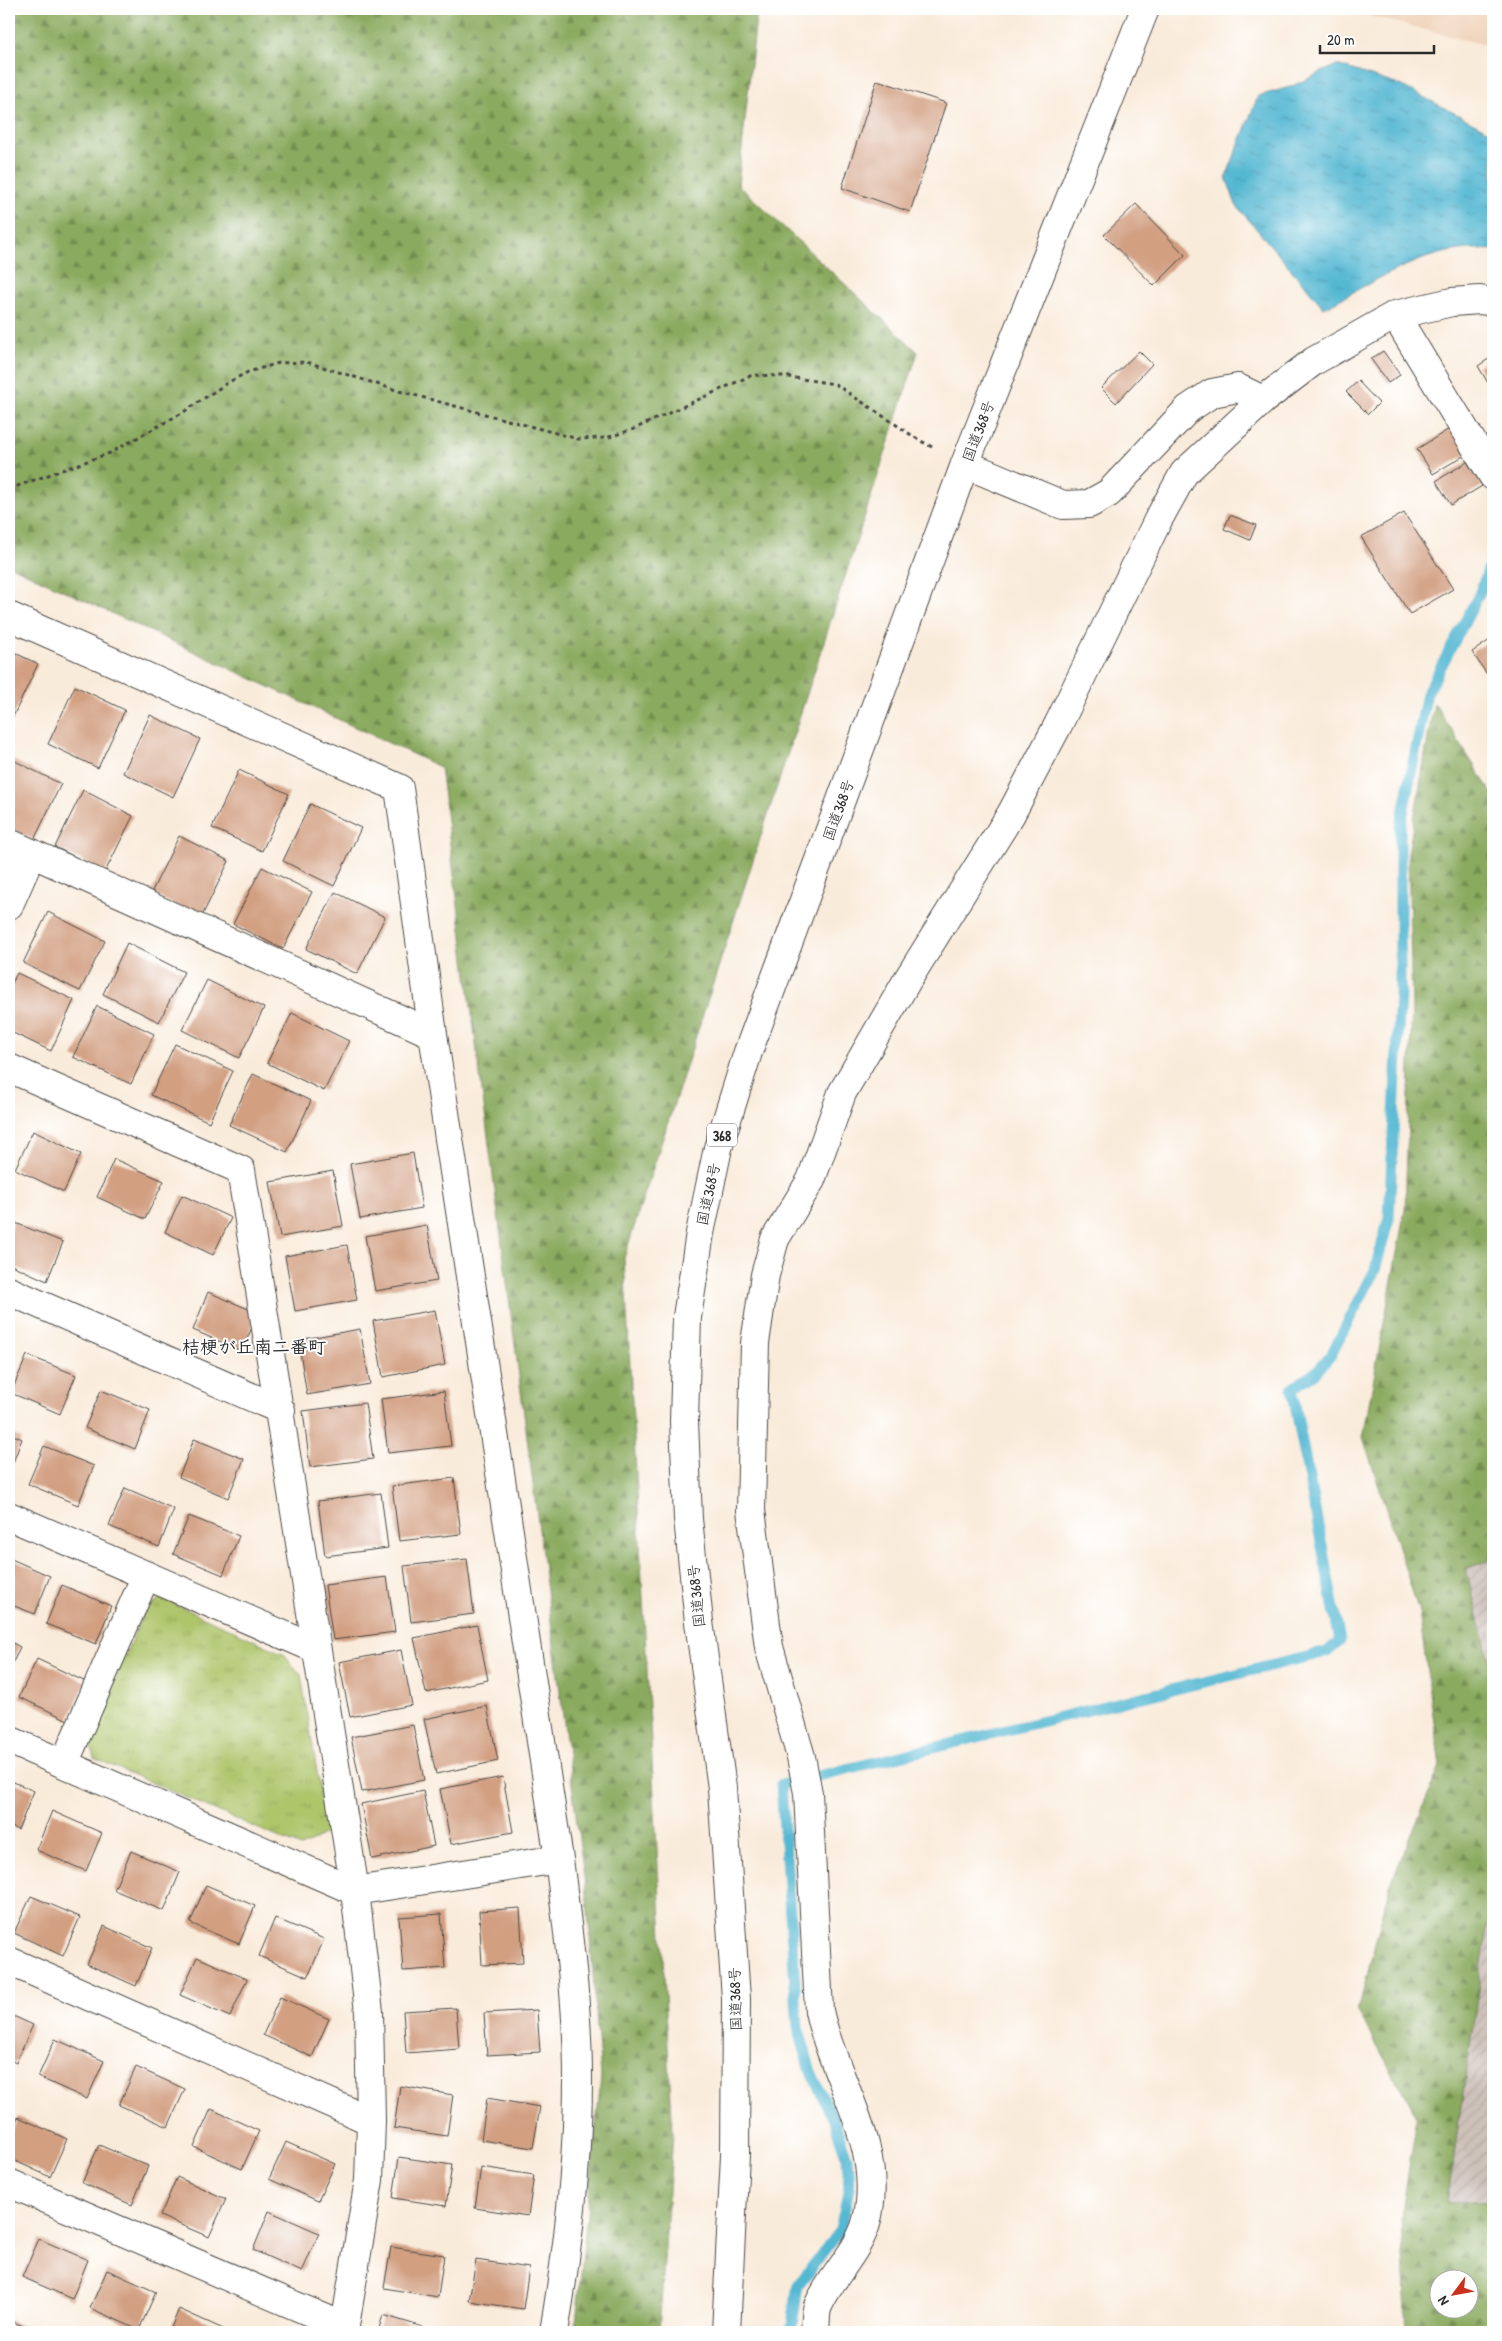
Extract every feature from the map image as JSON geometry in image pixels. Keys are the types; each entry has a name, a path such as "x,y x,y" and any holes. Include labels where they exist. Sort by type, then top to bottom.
{"main road":[{"name":"国道368号","path":"726,2332 735,2155 736,1999 722,1788 699,1622 688,1519 684,1421 687,1317 700,1233 718,1148 746,1060 965,464 1145,9"},
{"path":"815,2332 817,2307 858,2242 867,2222 872,2192 871,2168 863,2135 824,2037 819,2011 808,1793 801,1757 769,1647 751,1510 755,1344 765,1275 775,1239 812,1180 842,1093 908,979 1011,814 1058,725 1158,520 1184,473 1263,400 1314,361 1395,315 1452,302 1480,300 1493,302"},
{"path":"1395,315 1493,476"},
{"path":"965,464 1063,505 1089,504 1109,493 1188,409 1212,393 1238,388 1263,400"},
{"path":"9,616 399,788 433,1034 559,1859 575,1987 578,2079 574,2176 554,2332"},
{"path":"9,905 20,848 433,1034"},
{"path":"9,1068 241,1170 355,1891 369,2012 371,2121 369,2180 345,2330 9,2183"},
{"path":"9,1292 280,1410"},
{"path":"9,1516 316,1649"},
{"path":"64,1764 146,1575"},
{"path":"9,1740 355,1891 559,1859"},
{"path":"9,1961 371,2121"}],"path":[{"path":"9,488 110,453 182,413 227,382 248,372 279,363 307,362 399,391 578,439 606,438 634,429 752,375 782,376 836,384 919,440 965,464"}],"shaded area":[{"path":"1343,9 1493,9 1493,47"},
{"path":"1493,1559 1493,1675 1466,1568"},
{"path":"1493,1887 1493,2200 1446,2203"}],"green space":[{"path":"9,9 757,9 738,185 918,352 624,1258 673,2135 659,2332 575,2332 601,2077 587,1900 440,767 9,565"},
{"path":"1434,703 1491,792 1493,792 1493,1559 1466,1569 1493,1675 1493,1887 1447,2203 1493,2200 1493,2332 1407,2332 1401,2218 1417,2117 1358,2011 1390,1885 1440,1766 1419,1612 1363,1437 1405,1209 1412,1005 1408,854"},
{"path":"162,1598 284,1654 301,1675 327,1833 301,1847 94,1758 89,1740 145,1609"}],"water":[{"path":"1337,65 1402,86 1493,133 1493,250 1471,249 1427,258 1384,276 1324,308 1236,205 1226,177 1258,96 1290,87"}],"building":[{"path":"877,80 946,103 910,212 842,188"},
{"path":"1136,204 1185,255 1154,286 1104,235"},
{"path":"1139,351 1152,364 1116,403 1101,388"},
{"path":"1383,351 1400,375 1388,383 1371,359"},
{"path":"1493,356 1493,386 1491,388 1478,366"},
{"path":"1358,381 1379,403 1368,414 1346,392"},
{"path":"1454,426 1470,452 1433,474 1417,449"},
{"path":"1467,462 1482,486 1451,505 1436,481"},
{"path":"1404,513 1453,589 1410,614 1361,537"},
{"path":"1230,515 1256,525 1250,540 1224,529"},
{"path":"1493,638 1493,669 1486,673 1472,652"},
{"path":"9,650 38,664 11,721 9,720"},
{"path":"75,686 125,710 98,768 48,744"},
{"path":"150,715 200,739 173,797 123,773"},
{"path":"11,759 61,784 34,840 9,828 9,764"},
{"path":"239,770 289,794 262,851 212,828"},
{"path":"83,790 133,816 105,872 55,847"},
{"path":"310,804 361,828 334,886 283,861"},
{"path":"179,836 229,861 201,918 151,893"},
{"path":"262,867 312,892 283,949 233,924"},
{"path":"335,892 385,917 357,974 306,949"},
{"path":"48,912 105,941 80,991 23,963"},
{"path":"127,943 184,972 159,1022 103,994"},
{"path":"17,973 74,1000 51,1051 9,1031 9,989"},
{"path":"207,980 264,1008 239,1058 182,1030"},
{"path":"97,1006 154,1034 131,1084 73,1057"},
{"path":"292,1013 349,1041 324,1091 267,1063"},
{"path":"175,1044 233,1071 209,1122 151,1095"},
{"path":"253,1074 311,1101 287,1152 229,1125"},
{"path":"33,1131 81,1154 64,1192 15,1169"},
{"path":"413,1153 422,1208 360,1219 350,1164"},
{"path":"114,1159 164,1181 145,1219 97,1197"},
{"path":"333,1171 343,1226 280,1237 270,1182"},
{"path":"182,1195 231,1218 213,1255 165,1232"},
{"path":"13,1222 63,1242 47,1281 9,1264 9,1233"},
{"path":"427,1225 437,1281 375,1291 365,1236"},
{"path":"347,1245 357,1300 295,1311 285,1256"},
{"path":"208,1292 258,1313 242,1351 193,1330"},
{"path":"435,1310 445,1365 383,1377 373,1321"},
{"path":"360,1329 370,1384 307,1395 298,1340"},
{"path":"27,1355 76,1375 60,1414 11,1393"},
{"path":"101,1390 150,1410 135,1449 85,1428"},
{"path":"444,1391 451,1446 388,1453 381,1399"},
{"path":"365,1403 373,1459 310,1467 303,1411"},
{"path":"9,1433 22,1439 9,1473"},
{"path":"194,1439 244,1459 228,1498 179,1477"},
{"path":"44,1446 94,1466 78,1505 28,1484"},
{"path":"454,1478 461,1534 399,1541 392,1486"},
{"path":"125,1488 174,1509 159,1547 109,1526"},
{"path":"381,1493 388,1548 325,1556 318,1501"},
{"path":"189,1516 239,1536 223,1575 173,1554"},
{"path":"9,1558 50,1576 35,1614 9,1604"},
{"path":"467,1559 474,1614 411,1622 404,1566"},
{"path":"387,1577 395,1632 333,1640 325,1585"},
{"path":"62,1585 111,1606 96,1644 46,1624"},
{"path":"477,1625 488,1680 426,1693 414,1638"},
{"path":"9,1641 20,1647 9,1671"},
{"path":"401,1650 412,1705 350,1717 339,1662"},
{"path":"37,1659 86,1682 68,1720 19,1697"},
{"path":"487,1706 498,1761 436,1774 424,1719"},
{"path":"413,1725 424,1780 362,1792 351,1737"},
{"path":"503,1777 513,1832 451,1844 440,1789"},
{"path":"9,1780 34,1791 18,1830 9,1825"},
{"path":"423,1791 434,1846 372,1859 361,1804"},
{"path":"52,1811 102,1833 86,1871 36,1850"},
{"path":"131,1851 180,1872 164,1911 114,1890"},
{"path":"206,1885 255,1906 239,1944 190,1923"},
{"path":"31,1896 80,1917 63,1956 14,1933"},
{"path":"520,1908 523,1963 482,1965 479,1911"},
{"path":"441,1914 445,1968 403,1971 399,1917"},
{"path":"275,1918 324,1939 308,1977 259,1956"},
{"path":"104,1926 152,1948 136,1986 87,1964"},
{"path":"197,1957 247,1979 230,2017 180,1995"},
{"path":"280,1997 329,2019 312,2057 263,2035"},
{"path":"456,2008 459,2049 406,2053 403,2011"},
{"path":"537,2010 540,2052 487,2055 484,2013"},
{"path":"9,2014 33,2025 16,2063 9,2059"},
{"path":"55,2039 104,2061 87,2099 38,2077"},
{"path":"136,2067 185,2089 168,2127 119,2105"},
{"path":"400,2086 453,2095 447,2136 394,2128"},
{"path":"487,2098 540,2107 533,2148 481,2140"},
{"path":"211,2109 259,2131 242,2169 194,2147"},
{"path":"18,2117 67,2139 50,2177 9,2158 9,2138"},
{"path":"286,2142 335,2164 318,2201 269,2179"},
{"path":"99,2145 148,2166 132,2205 82,2183"},
{"path":"399,2157 452,2165 446,2206 393,2198"},
{"path":"481,2167 534,2175 528,2216 475,2208"},
{"path":"177,2177 226,2199 209,2237 160,2216"},
{"path":"269,2211 319,2233 302,2272 253,2250"},
{"path":"39,2239 88,2260 72,2299 22,2277"},
{"path":"391,2247 444,2255 438,2297 384,2288"},
{"path":"476,2260 529,2268 523,2309 469,2301"},
{"path":"107,2270 156,2292 139,2330 90,2308"},
{"path":"179,2309 230,2332 169,2332"},
{"path":"383,2315 423,2327 422,2332 378,2332"},
{"path":"9,2320 37,2332 9,2332"}],"waterway":[{"path":"791,2332 798,2285 840,2230 849,2188 847,2158 834,2121 811,2072 798,2027 781,1785 1327,1652 1340,1641 1292,1389 1316,1372 1331,1355 1375,1270 1389,1218 1400,993 1400,828 1427,693 1479,595 1493,556"}],"district":[{"name":"桔梗が丘南二番町","path":"254,1346"}]}
